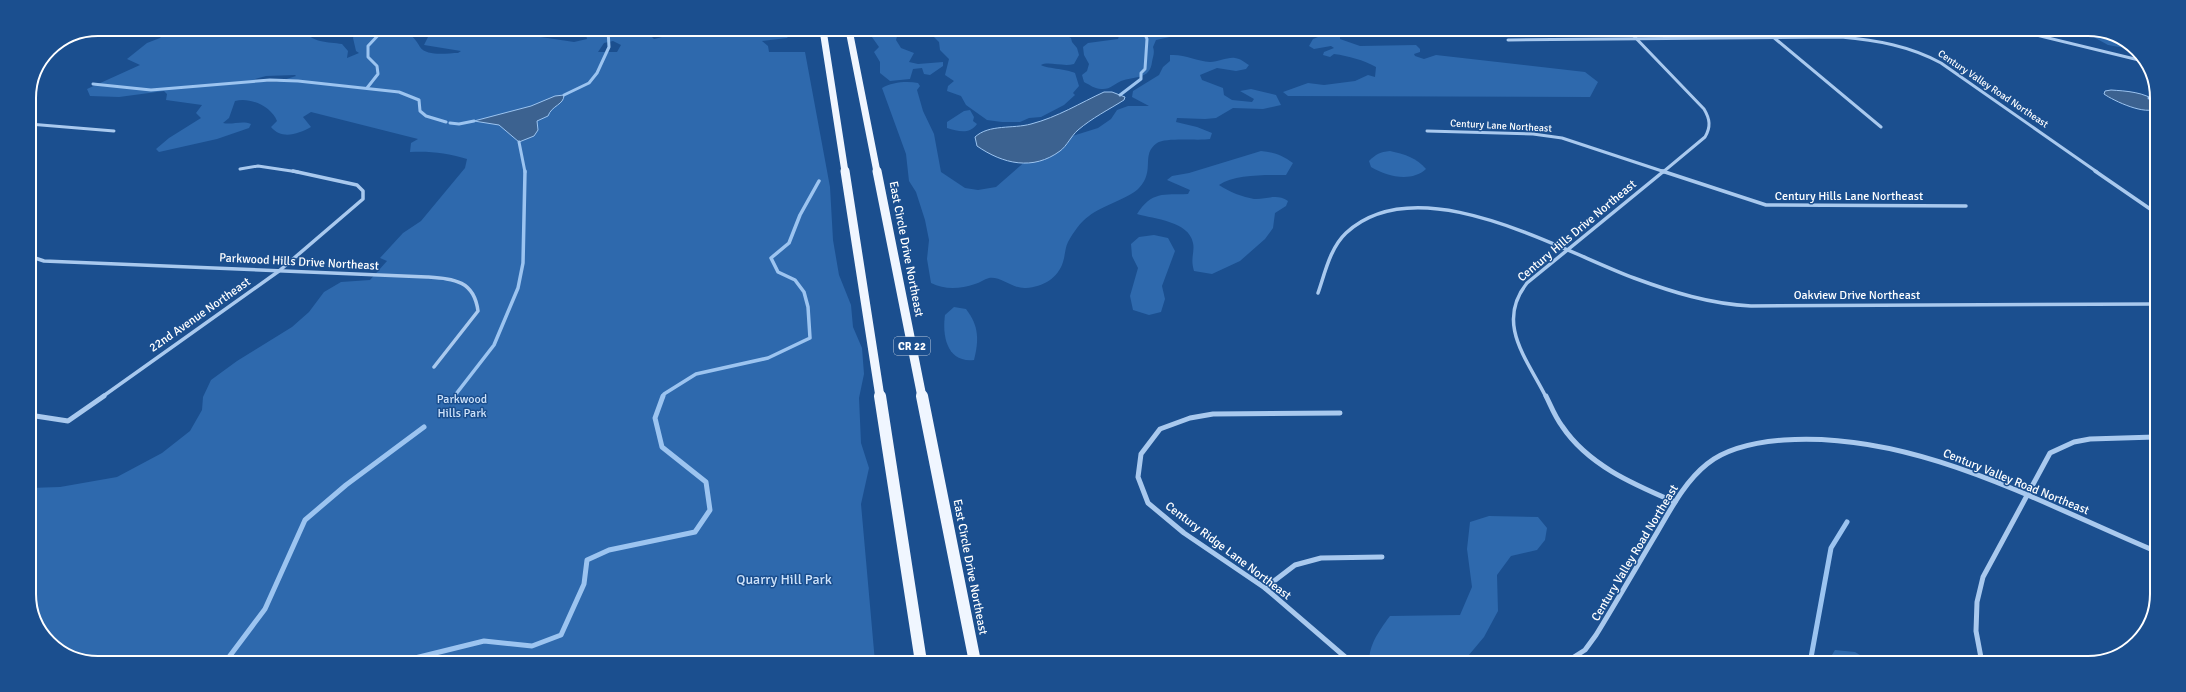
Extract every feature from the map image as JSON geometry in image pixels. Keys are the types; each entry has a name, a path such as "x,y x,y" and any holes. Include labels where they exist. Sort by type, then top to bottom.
{"main road":[{"path":"824,36 920,656"},
{"name":"East Circle Drive Northeast","path":"850,36 973,656"}],"street":[{"name":"Century Hills Drive Northeast","path":"1633,36 1699,102 1710,119 1709,130 1705,137 1568,251 1527,283 1520,291 1512,310 1512,321 1514,334 1561,425 1580,449 1595,462 1633,484 1675,502"},
{"path":"1772,36 1881,127"},
{"path":"2041,36 2137,59"},
{"name":"Century Valley Road Northeast","path":"1508,40 1774,38 1868,39 1903,47 1926,55 1941,63 2150,209"},
{"path":"36,125 114,131"},
{"name":"Century Lane Northeast","path":"1427,131 1548,135 1579,142 1664,171"},
{"name":"22nd Avenue Northeast","path":"36,416 68,421 279,271 363,199 363,192 357,185 344,181 274,167 258,166 240,169"},
{"name":"Century Hills Lane Northeast","path":"1664,171 1766,205 1966,206"},
{"name":"Oakview Drive Northeast","path":"1318,293 1338,242 1345,234 1362,221 1387,212 1423,209 1461,212 1497,222 1684,295 1704,301 1734,305 2150,304"},
{"name":"Parkwood Hills Drive Northeast","path":"36,258 44,261 427,277 460,281 467,285 478,300 478,310 434,367"},
{"name":"Century Ridge Lane Northeast","path":"1340,413 1213,414 1190,418 1160,429 1141,454 1138,477 1148,503 1184,533 1265,588 1344,656"},
{"path":"1981,656 1976,630 1978,596 1983,577 2050,453 2060,447 2074,442 2104,438 2150,437"},
{"name":"Century Valley Road Northeast","path":"1576,656 1585,650 1596,635 1675,502 1695,476 1708,464 1724,454 1742,447 1764,442 1809,439 1859,442 1915,453 1964,469 2150,549"},
{"path":"1265,588 1295,565 1321,558 1382,557"}],"green space":[{"path":"162,36 310,36 320,41 342,44 348,51 347,58 359,53 356,51 354,36 411,36 423,50 438,54 458,53 461,51 424,45 429,36 534,36 574,42 587,39 586,36 651,36 654,39 666,36 789,36 787,38 762,41 768,46 769,52 805,52 830,187 833,240 839,275 851,305 853,327 862,348 864,374 859,398 861,443 869,468 861,504 874,656 98,656 82,654 71,650 54,638 44,625 39,614 36,598 36,488 60,487 117,477 162,453 190,431 202,410 203,397 211,380 237,361 292,327 309,312 324,292 341,282 370,280 387,261 380,258 403,233 421,221 465,168 467,159 439,153 410,152 411,143 418,139 311,112 303,117 311,127 296,134 285,135 275,131 271,127 277,121 270,111 259,104 247,100 235,101 229,118 223,123 248,123 251,124 249,128 217,139 159,152 156,149 169,138 201,118 196,113 202,105 166,100 167,94 164,91 119,97 90,96 87,89 140,65 127,59 147,43","holes":["613,41 621,45 617,52 598,52 604,43","266,76 296,76 277,82 256,82 255,79"]},
{"path":"871,36 897,36 896,40 901,48 914,53 909,62 918,64 943,62 943,66 930,75 924,74 922,68 913,69 910,79 890,81 880,73 880,62 874,52 879,47"},
{"path":"933,36 1067,36 1071,38 1079,55 1074,64 1041,65 1075,73 1079,86 1073,93 1075,95 1064,105 1041,117 1029,118 1020,122 987,120 966,105 961,96 947,91 948,86 954,81 945,75 949,59 940,50 939,42"},
{"path":"1119,36 1174,36 1156,40 1153,47 1154,53 1151,68 1145,75 1126,79 1104,89 1092,87 1084,82 1082,75 1087,71 1089,64 1084,55 1083,47 1088,43 1118,39"},
{"path":"1340,36 1340,39 1360,46 1416,45 1420,49 1420,52 1414,54 1415,56 1424,59 1436,55 1585,72 1598,82 1590,97 1288,96 1283,92 1308,83 1324,85 1355,81 1368,75 1375,77 1376,67 1361,60 1345,56 1334,54 1330,57 1323,55 1324,52 1334,48 1331,46 1314,49 1309,46 1313,39 1318,37"},
{"path":"2093,37 2104,38 2125,48 2108,45"},
{"path":"1170,55 1210,62 1237,58 1249,65 1246,69 1236,71 1217,68 1200,75 1202,80 1223,88 1224,95 1232,100 1252,102 1254,99 1240,91 1251,89 1276,95 1281,105 1263,109 1233,108 1216,118 1177,118 1176,122 1197,127 1212,133 1210,139 1167,140 1157,143 1149,153 1147,175 1139,188 1129,195 1094,213 1083,221 1068,242 1063,262 1058,273 1044,284 1021,288 993,278 958,288 947,288 931,283 927,259 929,240 925,220 916,192 909,181 906,154 882,88 890,84 900,82 918,83 920,86 917,90 923,111 934,134 941,172 965,188 978,190 996,187 1028,159 1066,138 1098,128 1111,119 1117,110 1128,106 1149,106 1132,97 1133,91 1159,75 1163,67 1170,61"},
{"path":"970,110 974,117 973,121 977,124 974,127 967,131 947,128 947,122 964,111"},
{"path":"1261,151 1277,154 1293,163 1286,175 1242,177 1226,181 1219,185 1241,196 1254,199 1279,197 1288,201 1286,206 1275,213 1273,228 1265,239 1240,261 1212,274 1194,271 1192,262 1193,243 1185,230 1170,222 1137,214 1148,201 1153,198 1165,195 1188,194 1190,190 1167,180 1172,176 1189,173"},
{"path":"1390,151 1410,157 1419,162 1426,169 1413,176 1398,177 1371,167 1369,161 1378,154"},
{"path":"1154,235 1168,238 1175,251 1162,286 1165,299 1161,312 1149,315 1133,310 1130,296 1138,268 1132,256 1131,244 1139,237"},
{"path":"954,307 966,309 976,327 977,346 974,360 965,360 958,357 952,353 948,346 944,331 945,315"},
{"path":"1489,516 1538,517 1547,528 1545,540 1537,550 1511,556 1497,575 1498,611 1484,637 1468,656 1370,656 1373,644 1379,632 1390,616 1460,615 1472,587 1467,549 1470,522"},
{"path":"1835,650 1855,652 1862,656 1831,656"}],"shaded area":[{"path":"2105,91 2123,91 2147,96 2150,98 2150,110 2138,109 2122,104 2104,94"},
{"path":"1104,92 1112,92 1125,97 1124,100 1083,126 1060,151 1050,157 1029,163 1018,163 997,157 977,146 975,137 987,130 1031,124 1041,121 1060,114"},
{"path":"564,95 562,101 552,109 548,116 537,121 538,130 534,136 519,142 499,125 474,121 531,106 555,96"}],"waterway":[{"path":"367,88 378,74 377,66 368,57 368,46 377,36"},
{"path":"564,95 589,83 597,73 609,47 608,36"},
{"path":"1120,95 1141,79 1141,73 1145,69 1147,39 1146,36"},
{"path":"93,84 151,90 270,80 298,81 399,92 419,100 420,111 426,116 446,122"},
{"path":"450,123 459,124 474,121"},
{"path":"519,142 525,172"},
{"path":"456,394 494,345 518,288 523,263 525,172"},
{"path":"663,397 664,394 696,374 768,358 810,338 808,307 804,292 795,280 778,272 771,258 789,243 800,215 819,181"},
{"path":"423,656 484,641 532,646 561,635 584,584 587,560 609,550 695,532 710,510 706,482 662,447 655,418 663,396"},
{"path":"230,656 265,609 305,520 346,485 424,427"},
{"path":"1811,656 1831,548 1847,522"}],"park label":[{"name":"Parkwood Hills Park","path":"462,406"},
{"name":"Quarry Hill Park","path":"784,579"}]}
